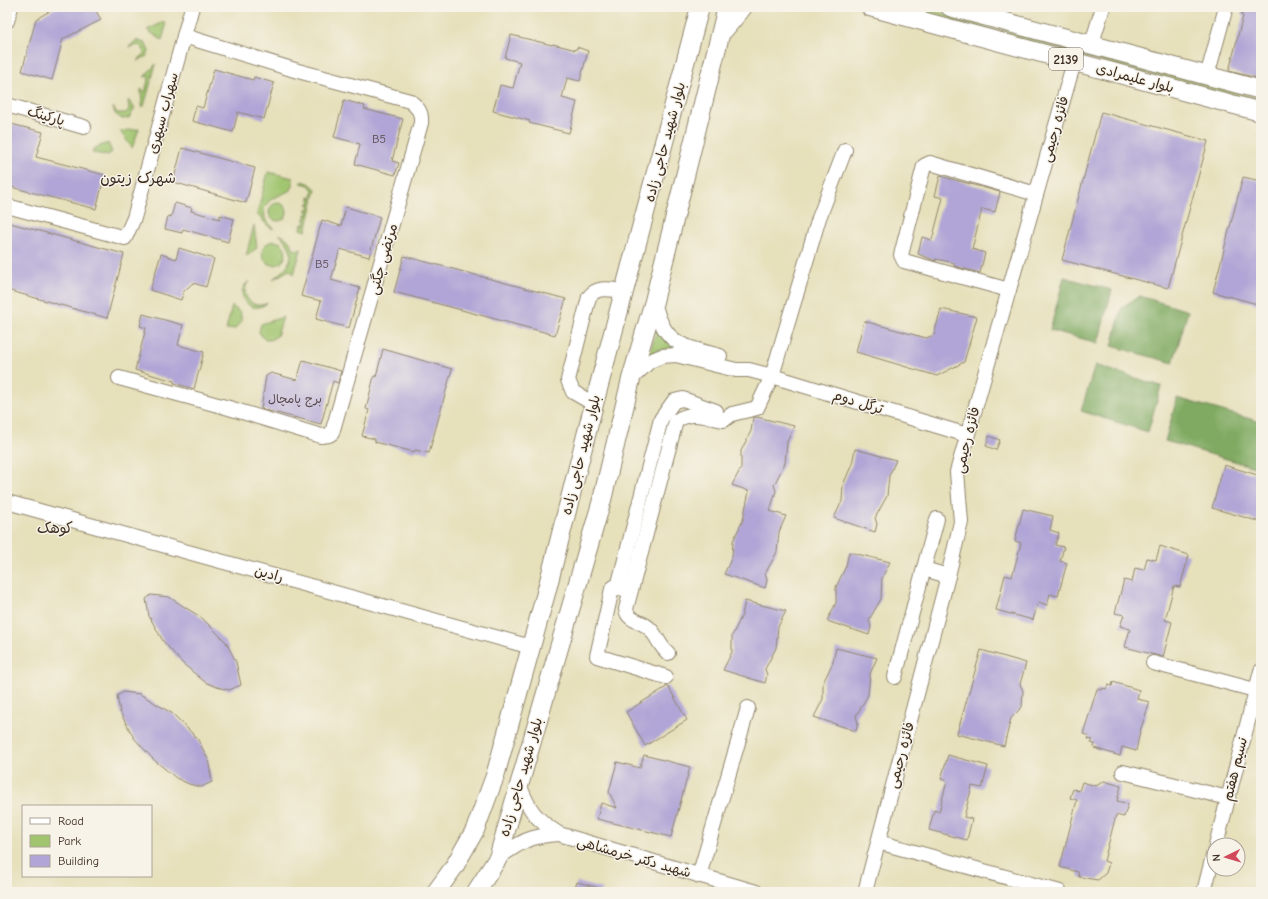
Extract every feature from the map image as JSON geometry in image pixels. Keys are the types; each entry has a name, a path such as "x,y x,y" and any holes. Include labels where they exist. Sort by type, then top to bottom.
{"main road":[{"name":"بلوار شهید حاجی زاده","path":"476,892 498,858 602,500 630,385 654,301 727,7"},
{"path":"720,36 743,7"},
{"name":"بلوار علیمرادی","path":"870,7 1261,112"},
{"name":"بلوار علیمرادی","path":"950,7 977,10 1261,90"},
{"name":"بلوار شهید حاجی زاده","path":"436,892 454,867 475,830 495,776 531,646 698,11"},
{"path":"599,386 604,383 617,381 630,385"},
{"path":"490,892 498,858"}],"street":[{"path":"7,21 11,7"},
{"name":"سهراب سپهری","path":"7,206 125,238 134,218 192,7"},
{"path":"1092,43 1103,7"},
{"path":"1207,76 1226,7"},
{"name":"مرتضی چگنی","path":"119,378 228,408 321,436 332,433 421,123 422,116 419,109 410,101 298,71 184,36"},
{"name":"فائزه رحیمی","path":"865,892 948,576 960,522 957,472 1074,62"},
{"name":"پارکینگ","path":"7,105 84,127"},
{"path":"668,653 661,647 649,628 627,614 624,589 661,419 674,401 683,399 712,410 732,414 757,408 772,376 819,218 845,150"},
{"path":"1009,290 904,261 902,259 901,255 924,166 930,163 1036,194"},
{"path":"594,404 573,392 568,380 589,297 593,292 599,289 625,291"},
{"name":"ترگل دوم","path":"654,301 660,325 670,337 689,347 735,361 749,370"},
{"name":"ترگل دوم","path":"630,385 650,361 662,356 676,355 736,370 749,370 772,376 967,436"},
{"name":"رادین","path":"7,502 531,646"},
{"path":"895,677 937,519"},
{"path":"924,569 948,576"},
{"path":"624,589 612,587 597,656 666,677"},
{"path":"1152,663 1255,690"},
{"name":"نسیم هفتم","path":"1218,837 1261,671"},
{"path":"699,876 748,708"},
{"path":"1123,772 1228,798"},
{"name":"شهید دکتر خرمشاهی","path":"519,784 526,803 533,814 543,824 559,834 756,892"},
{"name":"شهید دکتر خرمشاهی","path":"498,858 517,844 530,838 559,834"},
{"path":"878,842 1060,892"},
{"path":"1204,892 1208,877"}],"green space":[{"path":"897,7 919,7 1261,99 1261,104"},
{"path":"164,22 166,26 162,40 147,30"},
{"path":"136,40 145,43 149,51 147,56 137,61 144,54 143,48 139,45 129,47"},
{"path":"156,64 144,106 142,107 141,89 145,92 149,76 144,77"},
{"path":"128,100 134,107 134,110 129,118 122,119 115,114 113,107 117,113 126,113 129,109"},
{"path":"139,129 132,148 120,131"},
{"path":"108,143 112,152 108,155 92,153 93,149"},
{"path":"268,172 293,178 291,190 271,199 264,208 265,219 274,229 268,226 257,214"},
{"path":"302,181 309,183 316,189 306,231 301,229 302,224 305,225 306,220 303,219 306,218 307,215 305,215 308,214 308,210 306,210 310,205 307,204 310,203 311,200 309,197 312,198 313,190 309,185 301,183"},
{"path":"278,203 282,204 286,208 286,216 282,220 278,221 274,220 270,216 269,212 270,208 274,204"},
{"path":"254,225 257,248 246,256"},
{"path":"279,234 289,240 294,250 301,249 294,274 289,270 273,279 285,268 291,258 289,247"},
{"path":"274,241 283,244 286,253 283,262 274,265 265,262 262,253 265,244"},
{"path":"1064,277 1112,290 1098,343 1050,330"},
{"path":"249,281 245,291 246,296 248,300 256,305 267,303 261,307 250,306 243,297 242,292 244,286"},
{"path":"1140,296 1188,311 1173,363 1112,346 1122,307"},
{"path":"232,306 240,312 242,321 235,329 226,330"},
{"path":"283,317 277,336 270,340 263,338 259,332 261,324"},
{"path":"657,329 665,340 680,348 657,350 649,355"},
{"path":"1095,365 1161,386 1148,432 1081,411"},
{"path":"1177,398 1261,422 1261,469 1165,441"}],"building":[{"path":"57,7 94,7 101,20 63,39 52,80 22,71 36,19"},
{"path":"1244,7 1261,7 1261,79 1229,71"},
{"path":"511,35 576,50 577,47 588,51 580,81 567,78 562,98 577,102 569,133 529,123 530,121 493,111 500,85 513,88 520,62 505,58"},
{"path":"214,69 253,80 254,77 274,83 264,119 238,112 233,132 192,121 196,106 203,108"},
{"path":"344,100 365,106 364,109 403,119 392,161 399,163 395,175 355,164 360,144 334,137"},
{"path":"1101,112 1208,141 1168,288 1062,260"},
{"path":"7,123 43,132 36,157 105,175 96,209 7,186"},
{"path":"182,148 255,168 246,203 173,182"},
{"path":"940,176 1000,192 995,212 982,209 972,249 985,253 980,273 954,266 954,263 936,259 936,261 918,254 922,237 932,240 943,198 935,196"},
{"path":"1243,177 1261,181 1261,305 1213,292"},
{"path":"175,203 192,208 191,211 220,219 220,215 234,219 228,242 183,229 182,233 165,229 168,216 171,217"},
{"path":"346,207 380,217 369,257 340,249 331,280 360,288 349,328 316,319 321,301 301,296 322,220 341,226"},
{"path":"10,223 124,254 107,318 7,290 7,232"},
{"path":"179,248 214,259 206,287 193,283 184,291 181,300 150,290 161,254 176,259"},
{"path":"404,256 566,299 555,335 394,292"},
{"path":"941,309 977,317 964,362 937,376 856,352 864,321 926,338 934,335"},
{"path":"143,314 183,325 178,345 204,352 194,389 174,383 174,381 135,370 146,328 140,326"},
{"path":"383,349 452,369 429,453 415,450 414,452 375,442 375,439 362,436 369,410 366,409 374,376 376,377"},
{"path":"303,360 341,371 338,383 333,381 321,424 261,409 266,376 271,373 297,380"},
{"path":"757,417 794,426 787,442 785,463 774,485 776,491 770,511 786,516 779,532 777,552 765,574 767,580 765,588 724,574 732,557 733,541 743,520 749,491 732,485 741,468 741,451 751,431 753,418"},
{"path":"989,436 1000,440 996,450 986,446"},
{"path":"855,449 896,460 889,476 887,496 875,518 877,524 875,532 834,518 842,501 843,485 852,464"},
{"path":"1224,465 1261,476 1261,522 1212,508"},
{"path":"1023,509 1053,516 1050,530 1059,533 1055,545 1064,547 1060,561 1067,563 1058,596 1050,594 1047,605 1038,602 1033,620 996,610 1005,575 1012,577 1021,543 1015,541"},
{"path":"1160,546 1189,555 1180,587 1174,586 1165,620 1172,622 1163,657 1125,647 1130,629 1120,626 1124,615 1115,613 1124,580 1132,582 1135,568 1144,570 1147,558 1156,560"},
{"path":"849,552 890,562 882,578 881,599 869,620 871,627 869,635 827,621 836,603 836,587 846,566"},
{"path":"151,595 169,597 202,618 226,642 236,662 241,685 229,690 217,687 205,682 182,663 163,641 149,616 146,599"},
{"path":"745,601 786,611 778,627 776,648 765,669 767,675 765,683 723,670 732,652 732,636 742,615"},
{"path":"836,648 877,658 870,674 868,695 856,716 858,723 856,731 814,717 823,699 823,683 833,662"},
{"path":"981,650 1026,663 1020,684 1023,691 1022,707 1011,718 1004,746 957,734"},
{"path":"1113,682 1139,690 1137,699 1150,702 1140,731 1136,751 1122,747 1120,756 1094,748 1095,744 1091,743 1093,740 1088,739 1089,736 1083,734 1097,689 1106,689 1108,685 1112,686"},
{"path":"668,686 687,720 645,746 626,712"},
{"path":"123,692 140,694 173,714 197,738 208,759 212,782 201,787 189,784 176,778 153,759 134,738 120,712 117,696"},
{"path":"644,755 690,767 671,837 597,819 601,803 617,808 609,792 617,762 640,768"},
{"path":"948,755 988,766 982,788 972,786 964,817 972,819 967,840 929,830 934,810 939,812 947,781 941,779"},
{"path":"1104,781 1121,786 1117,801 1128,804 1124,817 1116,815 1104,861 1109,863 1106,873 1098,880 1079,877 1078,872 1060,867 1077,800 1070,798 1073,789 1079,791 1082,782 1096,786"},
{"path":"577,882 603,889 602,892 574,892"}],"district":[{"name":"شهرک زیتون","path":"138,178"},
{"name":"کوهک","path":"55,528"}]}
